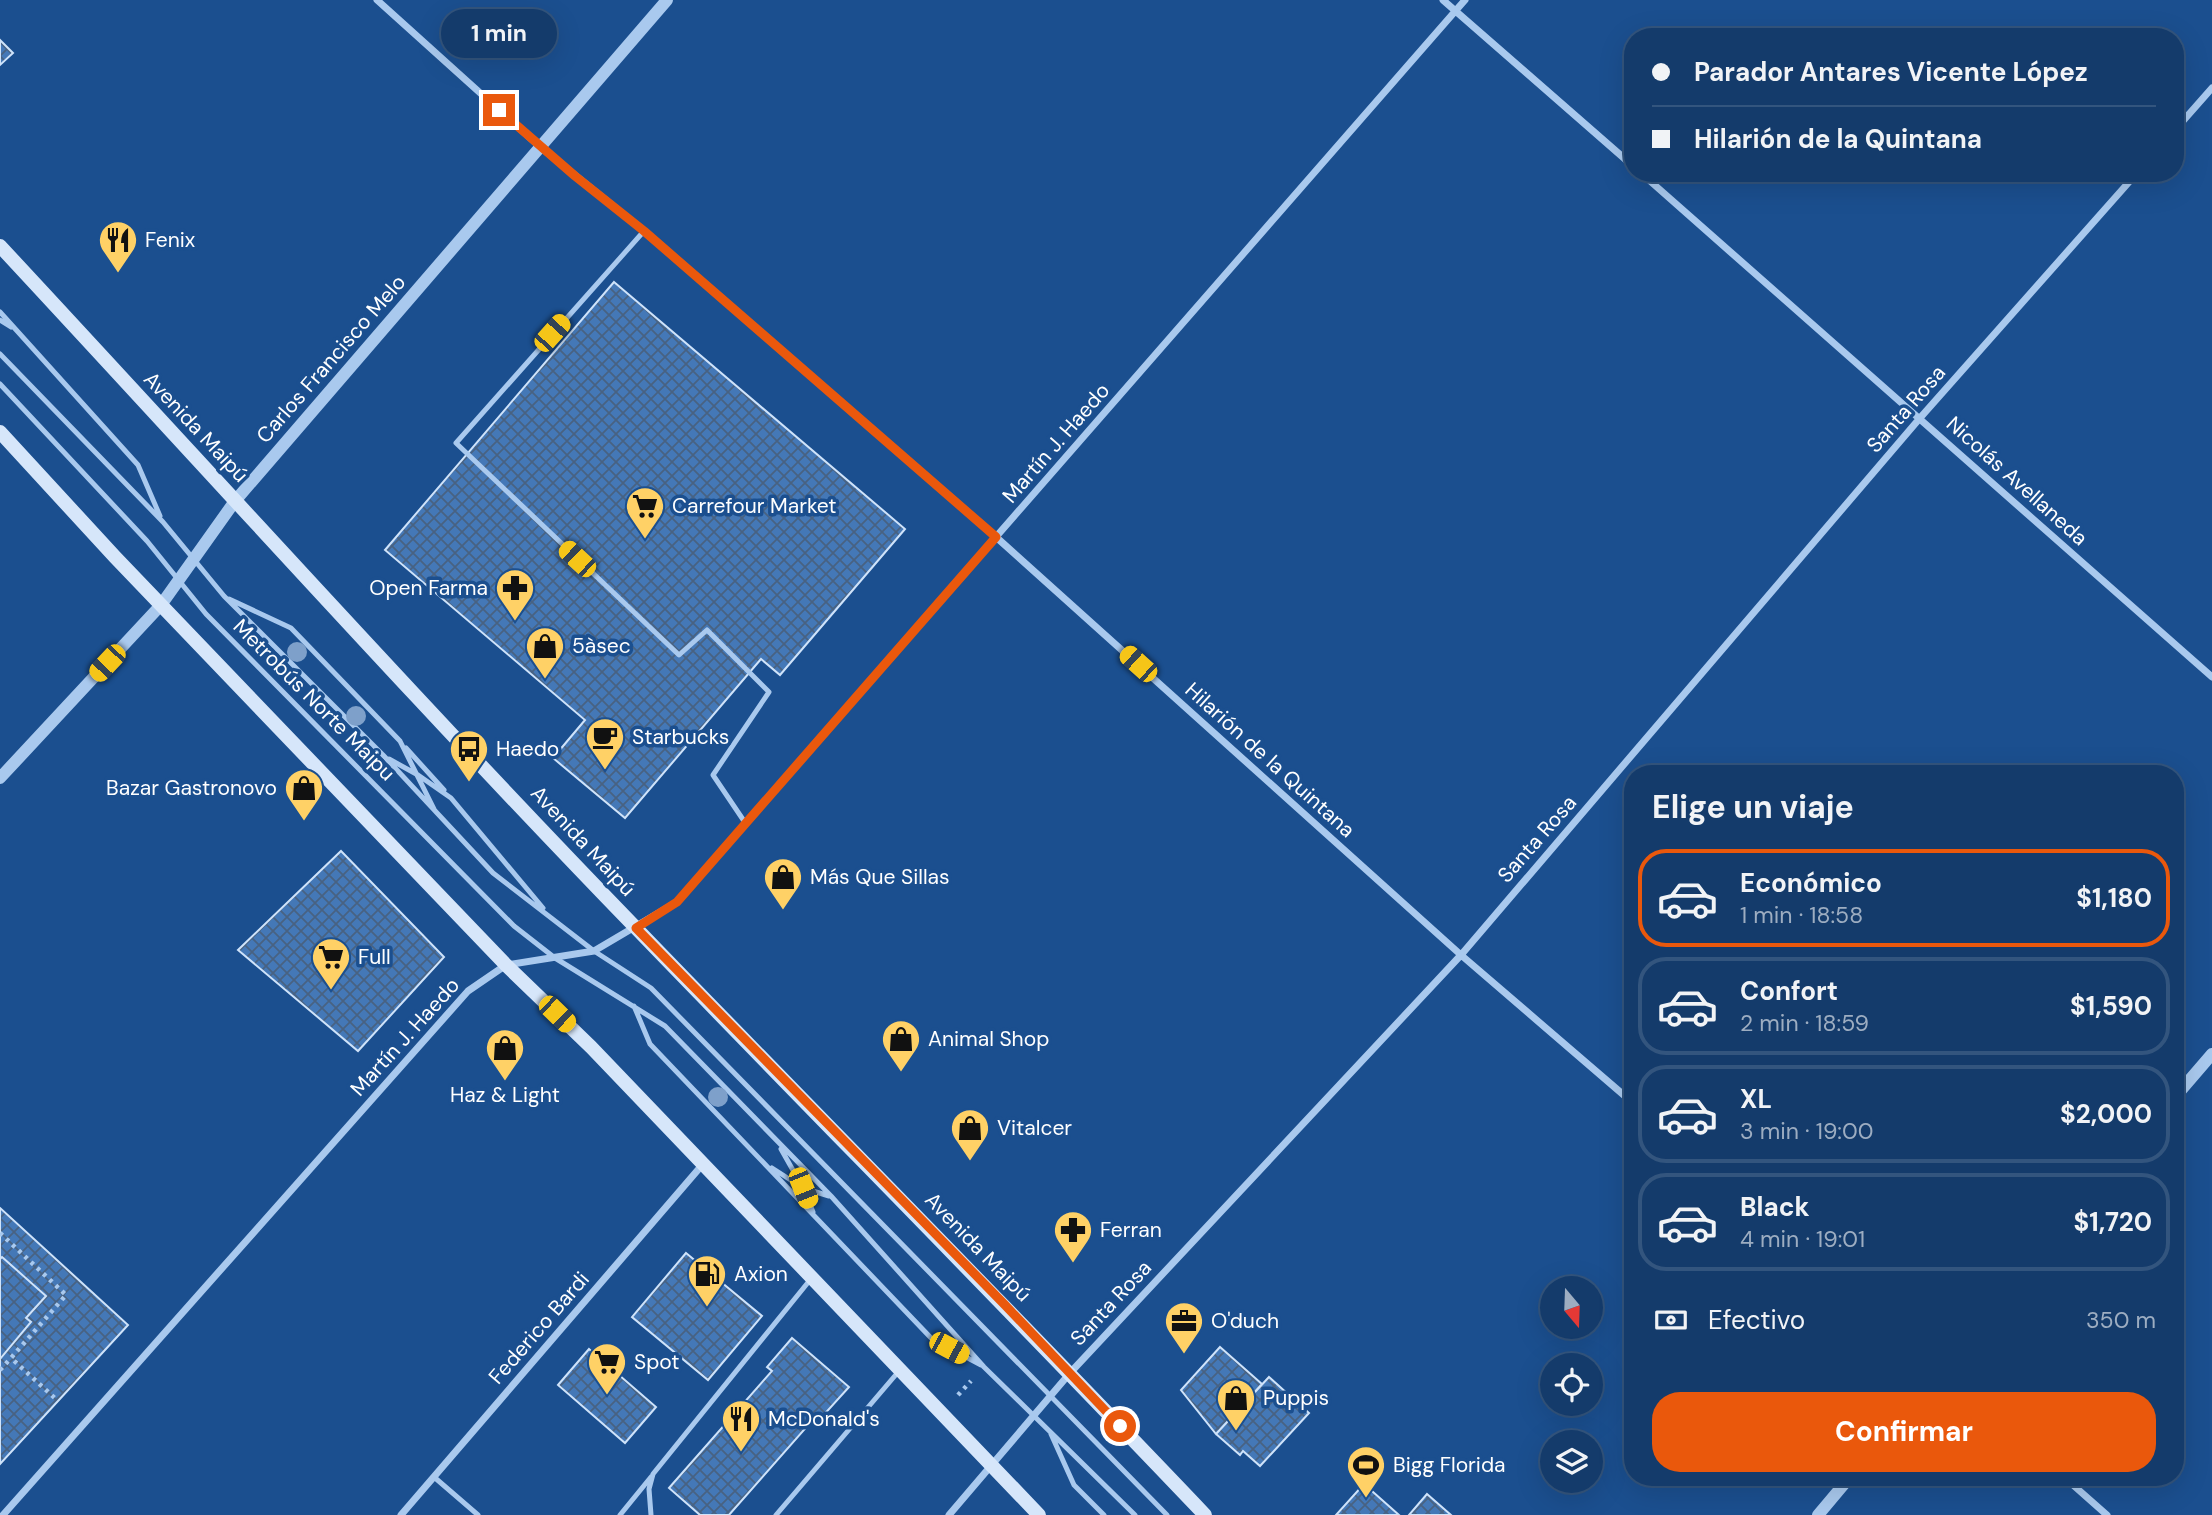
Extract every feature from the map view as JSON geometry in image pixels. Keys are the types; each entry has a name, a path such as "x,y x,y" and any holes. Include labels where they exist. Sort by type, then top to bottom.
{"main road":[{"name":"Avenida Maipú","path":"0,246 636,928 1205,1515"},
{"path":"0,432 506,965 591,1047 1039,1515"}],"street":[{"name":"Hilarión de la Quintana","path":"377,0 539,146 644,231 996,537 1461,955 1624,1095"},
{"name":"Carlos Francisco Melo","path":"0,778 161,604 235,501 667,0"},
{"path":"1443,0 1624,158"},
{"name":"Martín J. Haedo","path":"3,1515 468,991 506,965 594,950 677,902 1465,0"},
{"path":"2184,120 2212,88"},
{"name":"Nicolás Avellaneda","path":"1651,182 2212,677"},
{"name":"Santa Rosa","path":"949,1515 1070,1373 1461,955 1920,418 2129,182"},
{"path":"2184,1087 2212,1054"},
{"name":"Federico Bardi","path":"401,1515 703,1164"},
{"path":"1818,1515 1842,1486"},
{"path":"2074,1486 2108,1515"}],"lane":[{"path":"644,231 456,443 679,655 707,630 769,692 713,775 746,824"},
{"name":"Metrobús Norte Maipu","path":"0,312 138,465 163,522"},
{"name":"Metrobús Norte Maipu","path":"0,320 16,330"},
{"name":"Metrobús Norte Maipu","path":"0,354 163,522 223,596 383,755 493,873 594,950 651,988 1167,1515"},
{"name":"Metrobús Norte Maipu","path":"0,384 147,541 206,614 514,926 555,958 664,1026 831,1196 984,1367 1135,1515"},
{"name":"Metrobús Norte Maipu","path":"223,596 291,628 400,741 437,815"},
{"path":"400,741 451,798"},
{"name":"Metrobús Norte Maipu","path":"383,755 451,798 549,915"},
{"name":"Metrobús Norte Maipu","path":"634,1006 650,1044 932,1339 984,1367"},
{"name":"Metrobús Norte Maipu","path":"778,1143 803,1188 814,1216"},
{"name":"Metrobús Norte Maipu","path":"764,1163 803,1188 831,1196"},
{"path":"620,1515 812,1277"},
{"path":"776,1515 901,1369"},
{"name":"Metrobús Norte Maipu","path":"1050,1431 1074,1485 1104,1515"},
{"path":"651,1515 649,1503 653,1475"},
{"path":"434,1477 478,1515"}],"path":[{"path":"0,1233 65,1295 0,1370"},
{"path":"11,1358 58,1401"}],"building":[{"path":"0,40 13,53 0,65"},
{"name":"Carrefour Market","path":"614,282 905,529 780,675 761,659 625,818 553,758 585,720 385,550"},
{"path":"341,851 444,957 358,1051 238,950"},
{"path":"0,1208 128,1325 0,1464"},
{"path":"686,1253 762,1316 708,1380 632,1317"},
{"path":"2,1257 46,1296 26,1318 31,1322 0,1359 0,1259"},
{"name":"McDonald's","path":"792,1338 849,1387 821,1418 817,1415 729,1515 700,1515 669,1488 772,1371 767,1367"},
{"path":"1220,1347 1262,1384 1216,1434 1181,1390"},
{"name":"Spot","path":"589,1349 656,1407 625,1443 558,1385"},
{"path":"1269,1377 1309,1413 1260,1466 1243,1451 1240,1455 1216,1434"},
{"name":"Bigg Florida","path":"1364,1484 1399,1515 1336,1515"},
{"path":"1427,1494 1451,1515 1409,1515"}],"place":[{"name":"Fenix","path":"118,274"},
{"name":"Carrefour Market","path":"645,540"},
{"name":"Open Farma","path":"515,622"},
{"name":"5àsec","path":"545,680"},
{"name":"Starbucks","path":"605,771"},
{"name":"Haedo","path":"469,783"},
{"name":"Bazar Gastronovo","path":"304,822"},
{"name":"Más Que Sillas","path":"783,911"},
{"name":"Full","path":"331,991"},
{"name":"Animal Shop","path":"901,1073"},
{"name":"Haz & Light","path":"505,1082"},
{"name":"Vitalcer","path":"970,1162"},
{"name":"Ferran","path":"1073,1264"},
{"name":"Axion","path":"707,1308"},
{"name":"O'duch","path":"1184,1355"},
{"name":"Spot","path":"607,1396"},
{"name":"Puppis","path":"1236,1432"},
{"name":"McDonald's","path":"741,1453"},
{"name":"Bigg Florida","path":"1366,1499"}],"route":[{"path":"499,110 644,231 996,537 677,902 636,928 1120,1426"}]}
